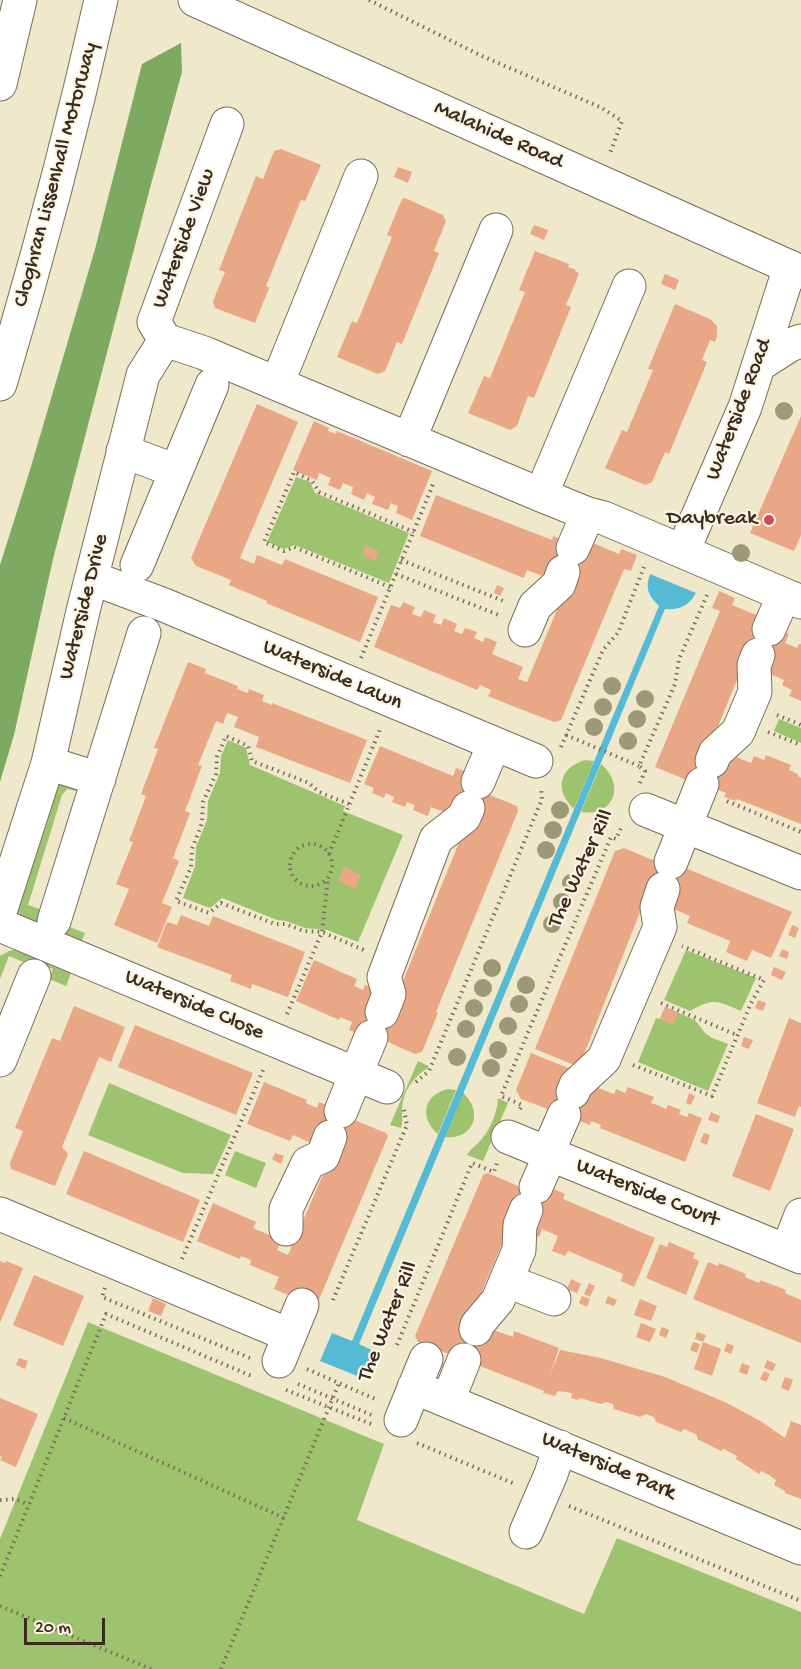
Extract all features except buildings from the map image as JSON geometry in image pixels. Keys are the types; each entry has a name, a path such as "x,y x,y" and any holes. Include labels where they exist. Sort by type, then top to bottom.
{"main road":[{"path":"0,84 20,0"},
{"name":"Cloghran Lissenhall Motorway","path":"0,384 27,293 85,71 101,0"},
{"name":"Malahide Road","path":"195,0 795,269"},
{"name":"Waterside View","path":"227,124 154,322 165,340 204,353 792,598"},
{"path":"277,384 361,176"},
{"path":"409,440 496,230"},
{"name":"Waterside Road","path":"669,546 746,407 759,365 795,269"},
{"path":"541,495 629,286"},
{"name":"Waterside Drive","path":"0,912 48,763 143,375 165,340"},
{"path":"759,365 790,345 801,341"},
{"name":"Waterside Drive","path":"132,578 212,386"},
{"path":"123,451 176,471"},
{"path":"528,623 535,606 559,584 588,514"},
{"path":"92,578 132,578"},
{"name":"Waterside Lawn","path":"132,578 350,683 546,765"},
{"path":"476,1329 498,1300 507,1281 519,1250 520,1225 576,1085 604,1059 660,927 657,907 715,753 738,732 755,692 754,665 764,642 792,598"},
{"path":"54,921 144,633"},
{"path":"285,1229 286,1209 308,1163 323,1156 388,994 384,976 436,839 464,817 494,744"},
{"path":"48,763 99,779"},
{"path":"635,808 686,825 801,873"},
{"name":"Waterside Close","path":"0,925 401,1094"},
{"path":"0,1060 34,976"},
{"name":"Waterside Court","path":"508,1137 794,1254 801,1215"},
{"path":"0,1214 171,1285 283,1364 317,1305"},
{"path":"507,1281 554,1299"},
{"path":"448,1400 464,1360"},
{"path":"397,1429 412,1364"},
{"name":"Waterside Park","path":"412,1364 448,1400 801,1548"},
{"path":"526,1532 560,1447"}],"path":[{"path":"369,0 482,56 602,108 622,121 599,182"},
{"path":"350,683 446,455"},
{"path":"390,587 294,547 284,551 264,543 294,472 312,480 320,492 414,531"},
{"path":"317,1305 407,1125 401,1094 429,1071 542,799 546,765 566,735 603,650 618,633 669,546"},
{"path":"401,560 528,623"},
{"name":"The Water Rill","path":"412,1364 472,1163 494,1172 522,1105 501,1096 611,837 616,839 635,808 645,771 639,766 675,684 679,659 719,567"},
{"path":"396,574 528,623"},
{"path":"329,854 392,701"},
{"path":"566,735 639,766"},
{"path":"349,804 319,792 309,783 252,761 248,746 226,736 217,757 216,774 203,802 202,823 192,849 191,867 176,901 209,913 221,903 275,924 285,924 304,931 322,932 390,960"},
{"path":"705,778 801,832"},
{"path":"171,1285 322,932 332,862 324,848 316,844 300,846 294,852 289,868 297,882 313,886 321,884 328,878"},
{"path":"606,1054 712,1096 751,1003 764,980 656,936"},
{"path":"633,991 737,1035"},
{"path":"0,1576 106,1314 283,1364 329,1408 397,1429 542,1495 801,1601"},
{"name":"The Water Rill","path":"283,1364 305,1368 375,1399 378,1393"},
{"path":"221,1669 339,1383"},
{"path":"64,1418 284,1518"},
{"path":"0,1500 15,1499 29,1505"},
{"path":"0,1606 151,1669"}],"green space":[{"path":"181,43 182,72 53,559 14,735 0,782 0,565 95,249 142,64"},
{"path":"296,477 310,482 315,493 409,533 389,583 295,545 284,549 267,542"},
{"path":"779,719 801,728 801,743 774,731"},
{"path":"228,740 246,748 250,765 345,806 343,811 403,835 358,942 327,930 305,928 277,920 222,898 210,908 183,898 195,866 196,847 207,820 208,801 220,773 221,756"},
{"path":"585,760 594,761 574,809 564,794 562,780 570,768"},
{"path":"601,764 609,772 613,781 613,798 602,810 581,812"},
{"path":"73,780 81,792 67,789 62,795 28,905 46,911 67,926 85,933 80,945 17,915 16,905 59,782"},
{"path":"22,948 73,968 66,986 49,979 53,969 30,960 28,964 9,956 0,979 0,956"},
{"path":"686,950 756,978 741,1011 711,1002 690,1011 664,1000"},
{"path":"665,1007 695,1020 705,1033 728,1044 708,1091 638,1062 656,1018 660,1019"},
{"path":"418,1061 428,1068 413,1080 407,1090 403,1102 401,1128 390,1125"},
{"path":"109,1083 231,1135 213,1174 183,1173 88,1135"},
{"path":"448,1089 456,1090 438,1134 428,1121 426,1108 433,1096"},
{"path":"463,1093 473,1108 473,1123 463,1134 445,1137"},
{"path":"498,1098 508,1103 483,1161 467,1155 487,1131 495,1114"},
{"path":"235,1151 266,1163 256,1188 225,1175"},
{"path":"88,1322 384,1444 357,1520 584,1614 617,1538 801,1612 801,1669 0,1669 0,1539"}],"water":[{"path":"650,574 696,593 683,606 665,609 359,1344 378,1353 367,1380 320,1361 332,1333 352,1341 659,606 648,592"}],"place":[{"name":"Daybreak","path":"769,520"}]}
